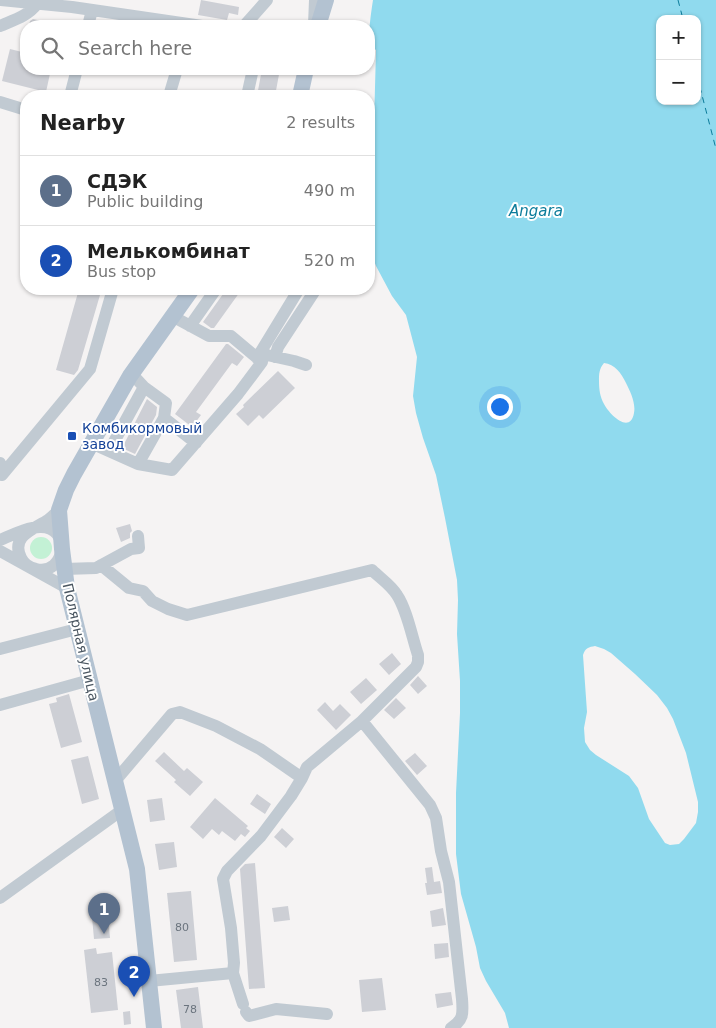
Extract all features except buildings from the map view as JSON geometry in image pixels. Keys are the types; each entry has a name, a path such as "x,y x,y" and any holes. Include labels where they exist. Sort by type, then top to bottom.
{"main road":[{"path":"318,20 326,0"},
{"path":"301,90 305,75"},
{"name":"Полярная улица","path":"154,1028 137,869 67,588 59,510 74,474 131,373 188,295"}],"street":[{"path":"1,0 37,4 73,4 92,10 156,20"},
{"path":"249,20 267,0"},
{"path":"316,0 316,20"},
{"path":"0,26 22,17 33,10 37,4"},
{"path":"90,20 92,10"},
{"path":"72,90 75,75"},
{"path":"171,90 175,75"},
{"path":"248,90 251,75"},
{"path":"0,102 20,108"},
{"path":"0,463 2,475 90,369 111,295"},
{"path":"190,326 212,295"},
{"path":"258,356 295,295"},
{"path":"274,356 312,295"},
{"path":"91,443 138,464 172,470 238,394 262,362 258,356 230,336 209,336 172,316"},
{"path":"258,356 274,356 306,365"},
{"path":"131,373 144,387 166,403 164,418 138,464"},
{"path":"109,451 144,387"},
{"path":"164,418 196,443"},
{"path":"0,540 50,519 59,510"},
{"path":"45,527 57,534 61,540 62,550 59,560 54,565 41,570 28,566 20,556 19,550 22,537 26,532 32,528 45,527"},
{"path":"64,569 96,568 101,566 131,549 139,548 138,536"},
{"path":"0,551 67,588"},
{"path":"101,566 129,588 143,591 152,601 187,615 372,570 386,582 402,605 418,654 416,668 362,721 307,767 291,796 261,836 227,871 223,879 232,937 233,973 245,1015 276,1009 327,1014"},
{"path":"0,649 77,629"},
{"path":"0,705 90,680"},
{"path":"115,781 172,714 180,712 216,726 251,744 278,760 302,778"},
{"path":"362,721 430,805 436,818 441,851 449,882 462,999 460,1022 451,1028"},
{"path":"0,898 122,810"},
{"path":"149,981 233,973"}],"green space":[{"path":"41,537 49,540 52,548 49,556 41,559 33,556 30,548 33,540"}],"water":[{"name":"Angara","path":"373,0 716,0 716,1028 509,1028 505,1013 480,968 461,894 456,854 456,793 460,713 457,580 436,475 416,413 413,396 417,357 406,315 392,296 375,263 375,20 370,20","holes":["604,363 608,364 622,376 633,401 634,413 632,419 628,422 615,417 607,408 600,393 600,372 602,365","595,646 611,653 657,695 673,719 686,753 698,802 696,823 679,844 670,845 665,843 649,819 638,788 629,776 596,755 585,742 584,728 587,712 583,655 589,647"]}],"ferry route":[{"path":"678,0 682,15"},
{"path":"701,91 716,149"}],"place":[{"name":"Комбикормовый завод","path":"72,436"},
{"name":"СДЭК","path":"104,934"},
{"name":"Мелькомбинат","path":"134,997"}]}
